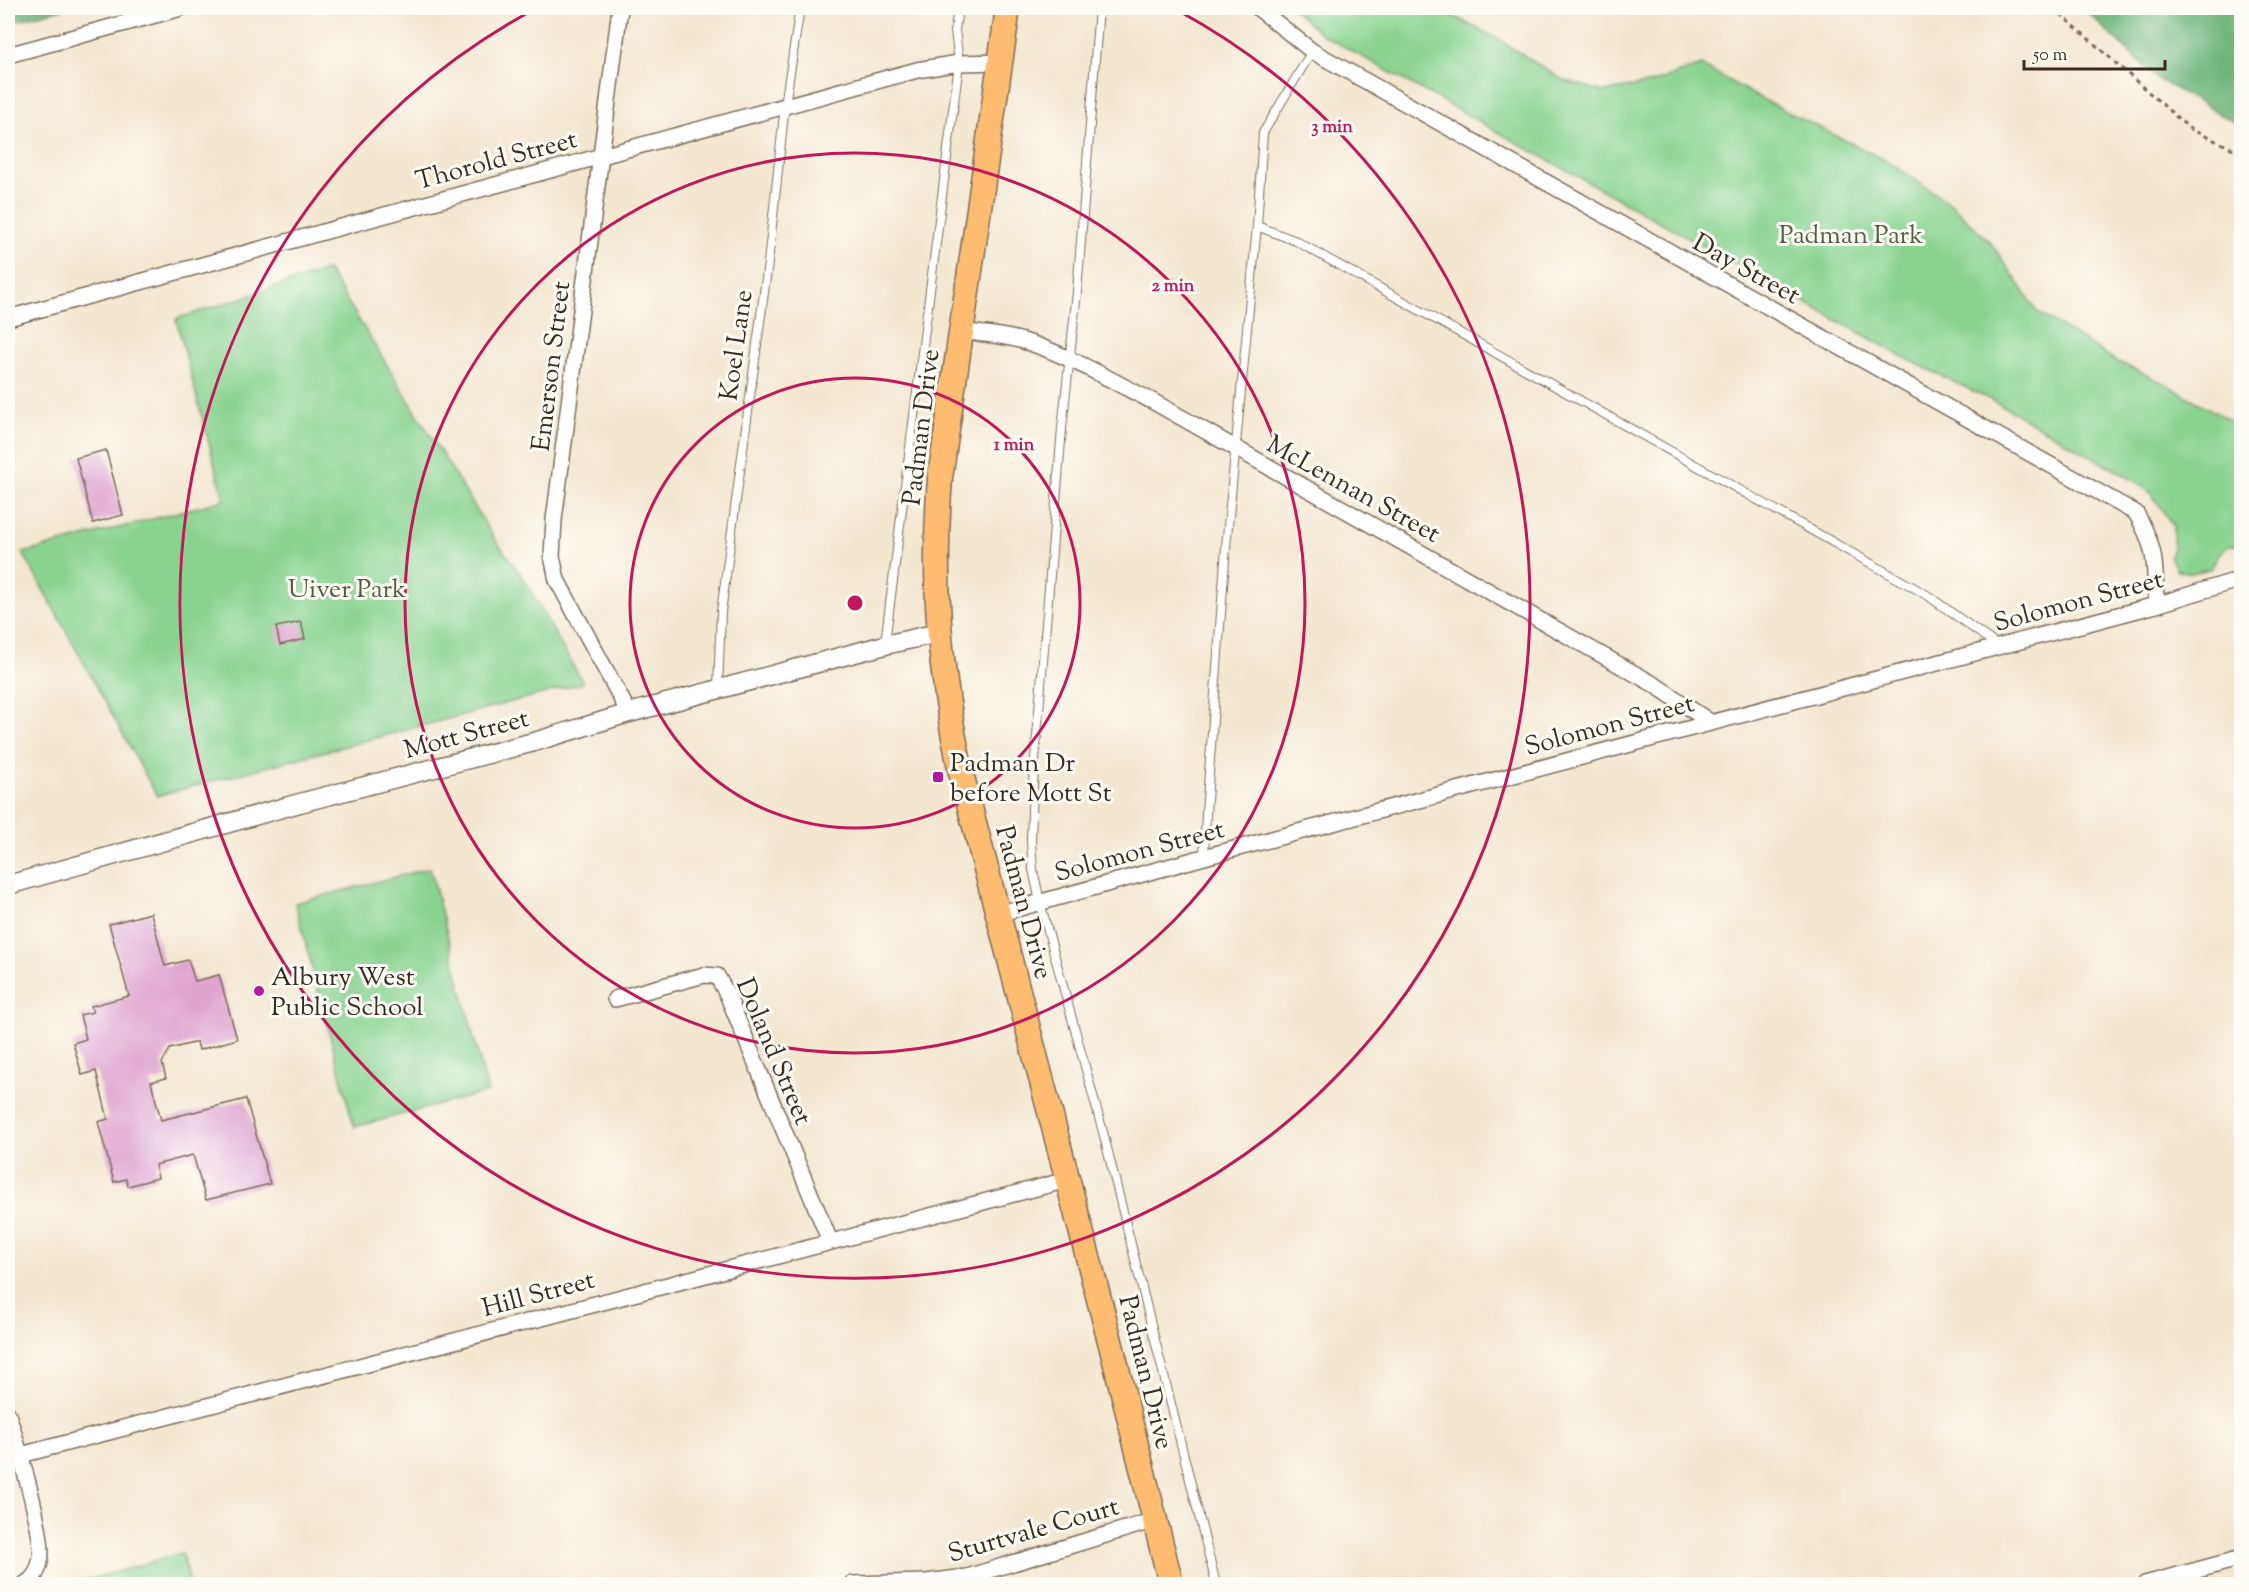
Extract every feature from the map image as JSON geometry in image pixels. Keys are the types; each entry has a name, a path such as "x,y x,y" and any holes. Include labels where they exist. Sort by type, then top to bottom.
{"main road":[{"name":"Padman Drive","path":"1008,8 940,478 936,534 939,633 951,728 1171,1584"}],"street":[{"path":"8,55 181,8"},
{"name":"Emerson Street","path":"620,8 554,520 552,556 557,580 567,601 629,713"},
{"name":"Day Street","path":"1258,8 1312,51 2136,513 2148,534 2155,559 2156,605"},
{"name":"Thorold Street","path":"8,318 917,70 959,63 1001,62"},
{"name":"McLennan Street","path":"960,331 1032,344 1069,359 1154,402 1655,685 1710,722"},
{"name":"Solomon Street","path":"998,914 1204,857 2156,605 2231,582"},
{"name":"Mott Street","path":"8,885 296,804 534,742 717,689 939,633"},
{"name":"Doland Street","path":"615,999 704,975 717,976 727,994 830,1241"},
{"name":"Hill Street","path":"21,1455 1067,1180"},
{"path":"8,1414 21,1455 41,1542 41,1561 32,1580 25,1584"},
{"name":"Sturtvale Court","path":"852,1584 926,1582 967,1576 1155,1520"},
{"path":"2145,1584 2241,1558"}],"lane":[{"name":"Koel Lane","path":"717,689 721,612 768,263 785,105 800,8"},
{"path":"885,645 959,63 955,30 958,8"},
{"path":"1099,8 1077,292 1051,553 1031,818 1033,869 1103,1132 1216,1584"},
{"path":"1204,857 1223,592 1257,226 1263,134 1312,51"},
{"path":"1257,226 1296,241 1927,595 1998,646"}],"path":[{"path":"2054,8 2190,129 2241,153"}],"green space":[{"path":"8,8 66,8 8,23"},
{"name":"Padman Park","path":"1292,8 1437,8 1496,38 1563,80 1604,92 1652,83 1701,65 1754,95 1889,162 1951,204 1990,242 2037,312 2118,362 2164,383 2229,420 2241,433 2241,549 2238,545 2233,545 2224,549 2218,555 2212,568 2192,573 2177,570 2170,557 2173,547 2173,526 2150,492 2128,477 1999,404 1907,359 1321,34"},
{"path":"2083,8 2241,8 2241,126 2156,78"},
{"name":"Uiver Park","path":"328,270 494,538 522,576 583,683 157,796 23,553 224,500 176,319"},
{"path":"430,868 488,1092 354,1127 295,903"},
{"path":"182,1553 190,1584 82,1584 81,1582"}],"building":[{"path":"106,450 123,515 93,523 76,458"},
{"path":"301,622 305,639 280,645 276,627"},
{"path":"151,913 165,966 188,960 195,981 219,975 237,1039 199,1050 197,1042 170,1049 162,1063 166,1078 151,1082 161,1120 246,1099 270,1184 206,1200 193,1155 155,1165 158,1178 128,1186 126,1179 114,1182 98,1122 108,1119 96,1071 82,1075 73,1043 86,1039 80,1015 93,1012 91,1006 129,996 109,924"}],"place":[{"name":"Padman Dr before Mott St","path":"938,777"},
{"name":"Albury West Public School","path":"259,991"}]}
